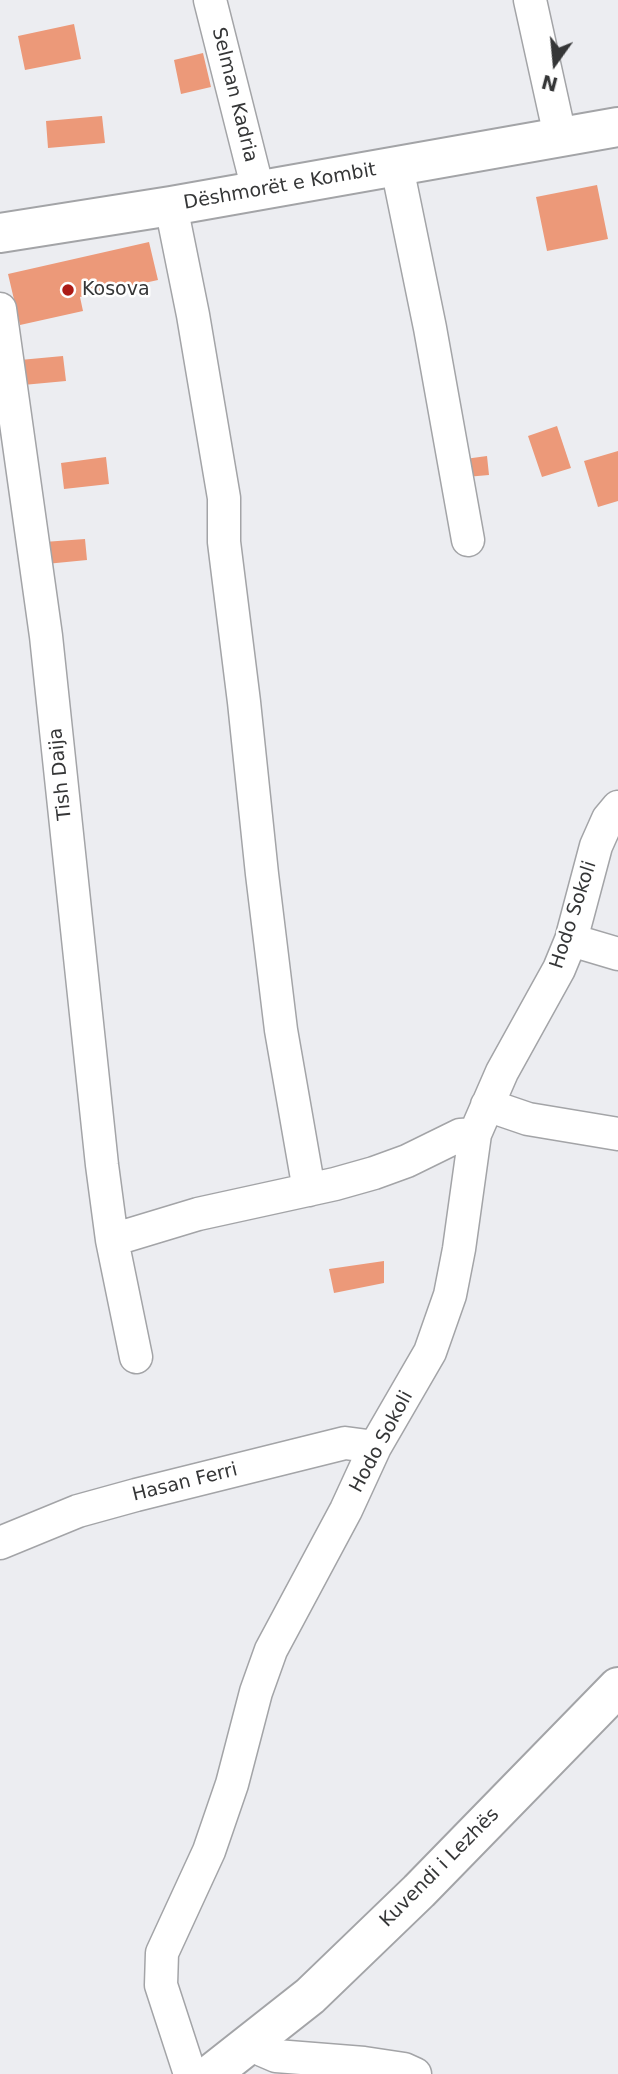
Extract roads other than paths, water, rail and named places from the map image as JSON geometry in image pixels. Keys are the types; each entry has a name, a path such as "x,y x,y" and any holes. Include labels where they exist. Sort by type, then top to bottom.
{"main road":[{"name":"Dëshmorët e Kombit","path":"0,233 171,206 618,127"},
{"name":"Kuvendi i Lezhës","path":"211,2074 310,1996 409,1901 618,1687"}],"street":[{"name":"Selman Kadria","path":"210,0 258,190"},
{"path":"530,0 560,136"},
{"path":"397,167 430,328 468,540"},
{"path":"171,206 193,315 224,498 224,542 265,900 281,1030 309,1190"},
{"name":"Tish Daija","path":"0,309 46,636 102,1165 112,1240 136,1357"},
{"name":"Hodo Sokoli","path":"190,2074 161,1985 162,1953 209,1852 271,1650 346,1510 375,1447 398,1412 430,1352 450,1295 475,1134 502,1072 559,969 571,940 596,846 608,819 618,807"},
{"path":"571,940 618,954"},
{"path":"487,1105 528,1119 618,1134"},
{"path":"112,1240 198,1214 374,1173 407,1161 460,1135 475,1134"},
{"name":"Hasan Ferri","path":"0,1543 78,1511 136,1495 345,1443 375,1447"},
{"path":"255,2041 262,2050 276,2056 364,2063 404,2069 415,2074"}],"place":[{"name":"Kosova","path":"68,290"}]}
